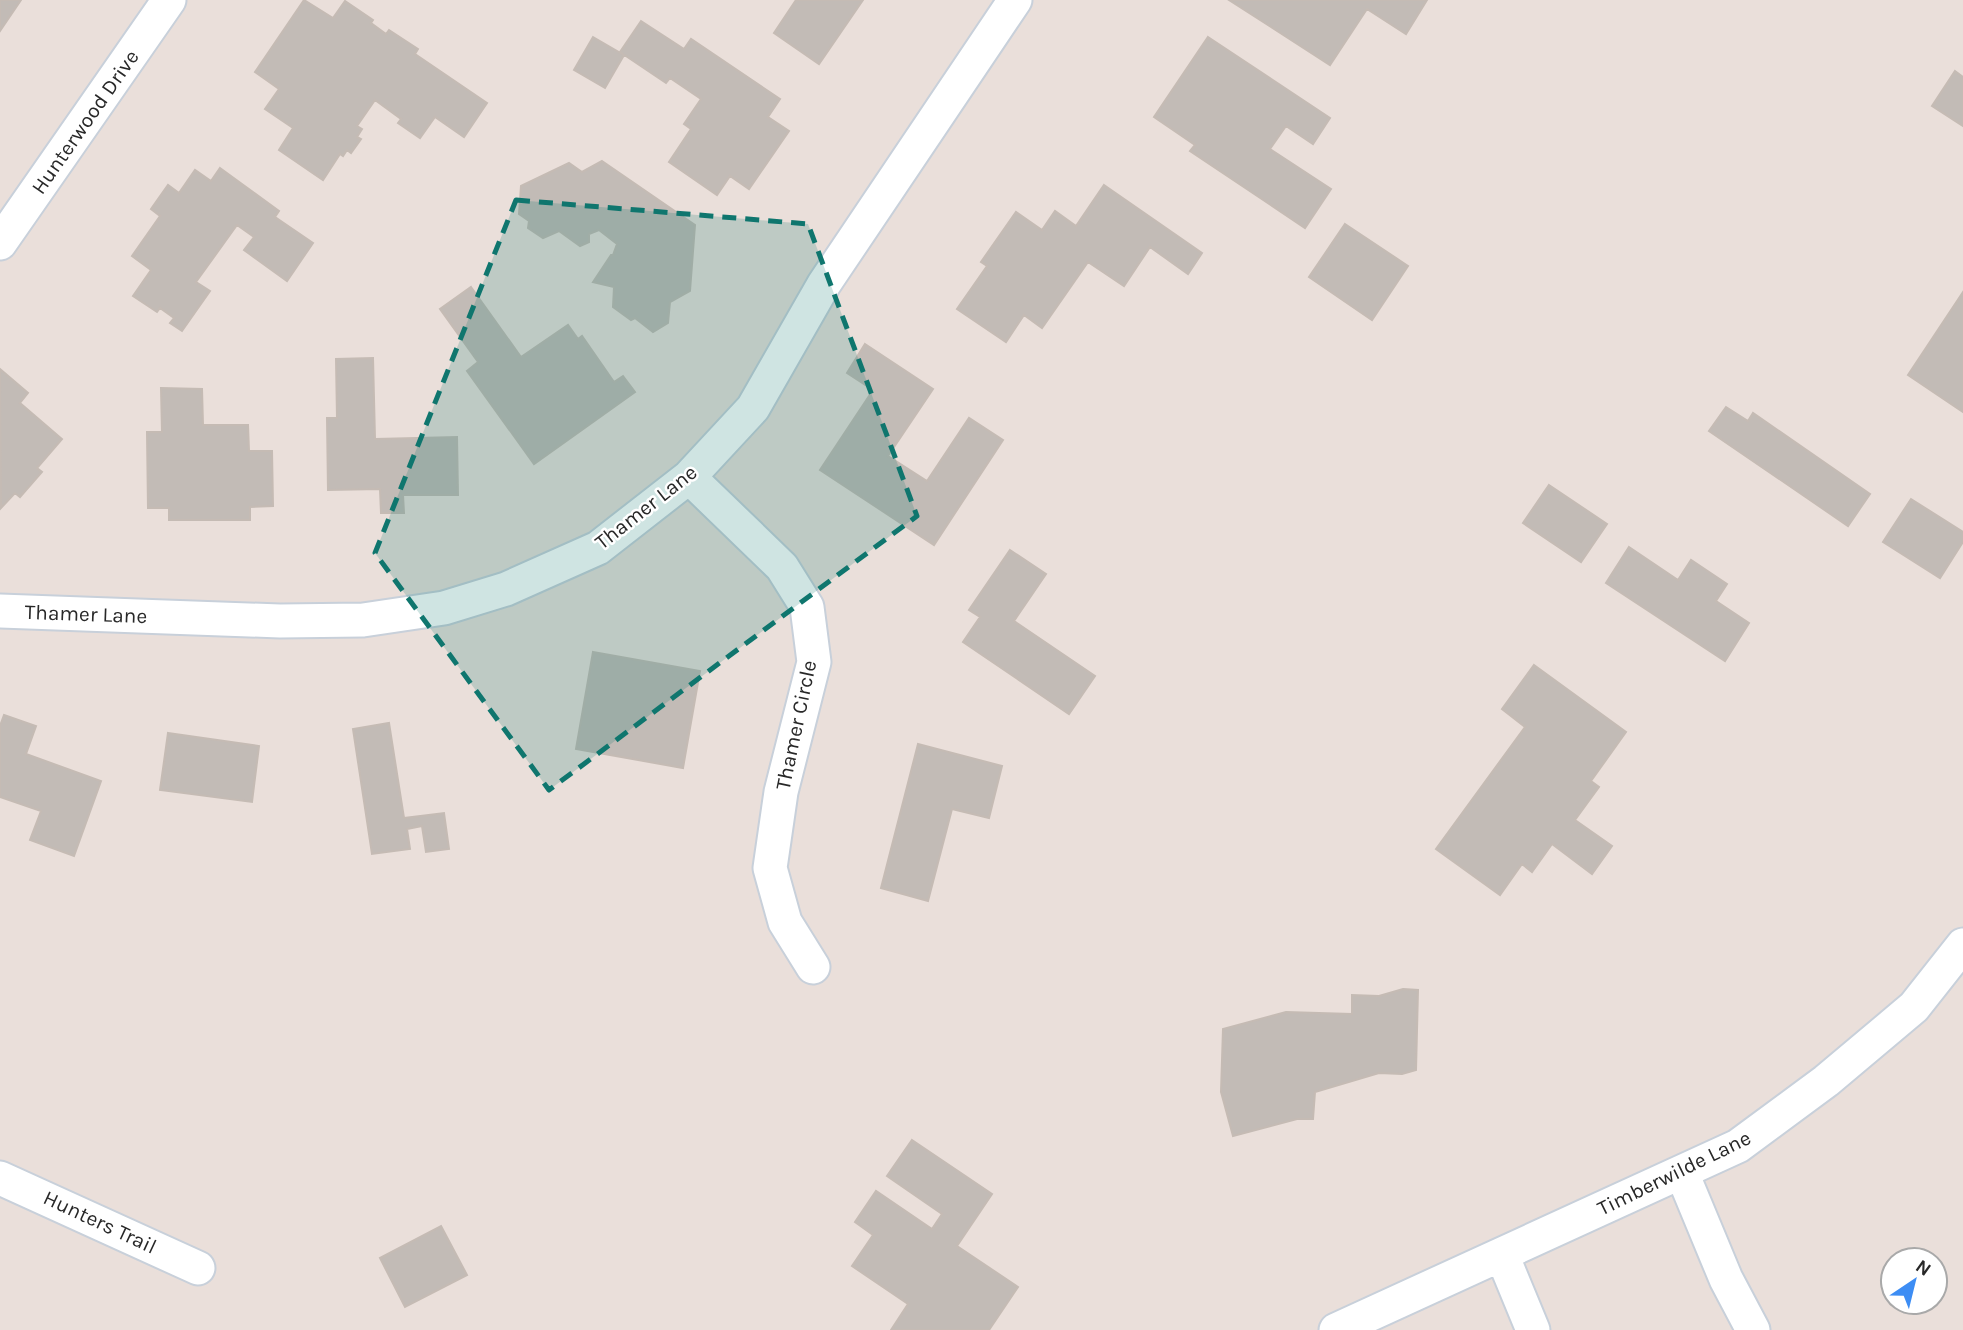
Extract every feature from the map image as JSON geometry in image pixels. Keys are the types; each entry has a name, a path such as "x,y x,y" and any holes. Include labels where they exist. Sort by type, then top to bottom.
{"street":[{"name":"Hunterwood Drive","path":"0,243 169,0"},
{"name":"Thamer Lane","path":"0,611 280,621 362,620 444,608 506,589 598,548 689,477 753,408 824,284 1015,0"},
{"name":"Thamer Circle","path":"689,477 782,567 807,607 814,662 781,792 770,869 785,922 813,967"},
{"name":"Timberwilde Lane","path":"1336,1330 1738,1146 1826,1081 1914,1007 1963,945"},
{"path":"1682,1173 1726,1279 1753,1330"},
{"name":"Hunters Trail","path":"0,1178 198,1268"},
{"path":"1502,1255 1533,1330"}],"highlighted area":[{"path":"516,200 808,224 917,516 549,790 375,553"}],"building":[{"path":"0,0 21,0 0,31"},
{"path":"304,0 333,18 345,1 373,20 371,23 386,34 389,30 418,49 415,54 487,103 464,137 435,117 420,138 398,123 401,119 375,100 357,126 362,129 357,137 361,139 351,153 347,150 343,156 340,154 323,180 279,150 293,128 265,109 279,89 255,72"},
{"path":"796,0 863,0 819,64 774,33"},
{"path":"1229,0 1427,0 1406,34 1367,9 1330,65"},
{"path":"641,21 684,49 691,39 780,99 768,117 789,131 749,189 730,176 717,195 669,162 691,129 684,124 701,99 670,78 666,83 620,52"},
{"path":"593,37 624,55 605,88 574,70"},
{"path":"1208,37 1330,118 1313,144 1286,126 1270,149 1331,189 1305,228 1190,151 1195,145 1154,117"},
{"path":"1955,71 1963,77 1963,126 1932,106"},
{"path":"602,161 695,225 690,291 670,302 668,323 653,332 635,318 631,320 613,307 614,287 593,282 613,255 617,244 599,230 589,234 589,242 580,246 559,231 543,238 528,228 529,221 519,214 521,186 569,163 582,172"},
{"path":"220,168 279,211 275,217 313,243 287,281 244,250 254,237 237,225 196,282 210,291 182,331 170,323 174,318 160,308 157,312 133,296 151,270 132,256 160,216 151,209 168,185 179,193 195,170 211,181"},
{"path":"1104,185 1202,253 1188,274 1150,247 1124,286 1088,262 1042,328 1024,315 1006,342 957,309 987,266 981,262 1016,212 1042,230 1055,211 1076,226"},
{"path":"1345,224 1408,266 1372,320 1309,277"},
{"path":"471,287 521,357 568,325 578,339 582,336 614,382 623,376 635,392 534,464 467,371 478,362 440,309"},
{"path":"1963,292 1963,412 1908,375"},
{"path":"865,344 933,389 888,456 927,481 969,418 1003,440 934,545 820,470 873,390 847,373"},
{"path":"373,358 375,439 457,437 458,495 403,495 404,513 381,513 380,489 328,490 327,418 337,418 336,359"},
{"path":"0,369 28,393 20,403 62,439 37,468 42,472 20,497 15,493 1,508"},
{"path":"161,388 202,389 203,425 248,425 249,451 272,451 273,506 250,507 250,520 169,520 169,508 148,508 147,432 162,432"},
{"path":"1726,407 1748,421 1753,413 1870,494 1848,526 1709,431"},
{"path":"1549,485 1607,524 1581,562 1523,523"},
{"path":"1911,499 1963,532 1963,542 1940,578 1883,542"},
{"path":"1629,547 1678,580 1691,560 1727,584 1716,601 1749,623 1725,661 1606,583"},
{"path":"1010,550 1046,574 1014,621 1095,676 1069,714 963,642 980,617 969,610"},
{"path":"593,652 700,671 683,768 576,749"},
{"path":"1534,665 1626,732 1591,781 1599,787 1575,820 1612,846 1592,874 1552,844 1532,872 1522,864 1500,895 1436,849 1525,727 1502,709"},
{"path":"4,715 36,726 26,754 101,781 74,856 30,840 41,811 0,797 0,726"},
{"path":"389,723 404,818 444,813 449,849 426,852 422,826 407,829 410,849 372,854 353,729"},
{"path":"168,733 259,746 252,802 160,790"},
{"path":"918,744 1002,766 989,818 952,809 928,901 881,888"},
{"path":"1403,989 1418,990 1416,1070 1402,1074 1379,1073 1315,1092 1313,1119 1297,1119 1233,1136 1221,1092 1223,1029 1286,1012 1352,1014 1352,995 1379,996"},
{"path":"912,1140 992,1194 957,1246 1018,1287 989,1330 891,1330 908,1304 852,1266 873,1235 855,1222 876,1191 932,1229 942,1214 887,1176"},
{"path":"441,1226 467,1275 405,1307 380,1258"}]}
